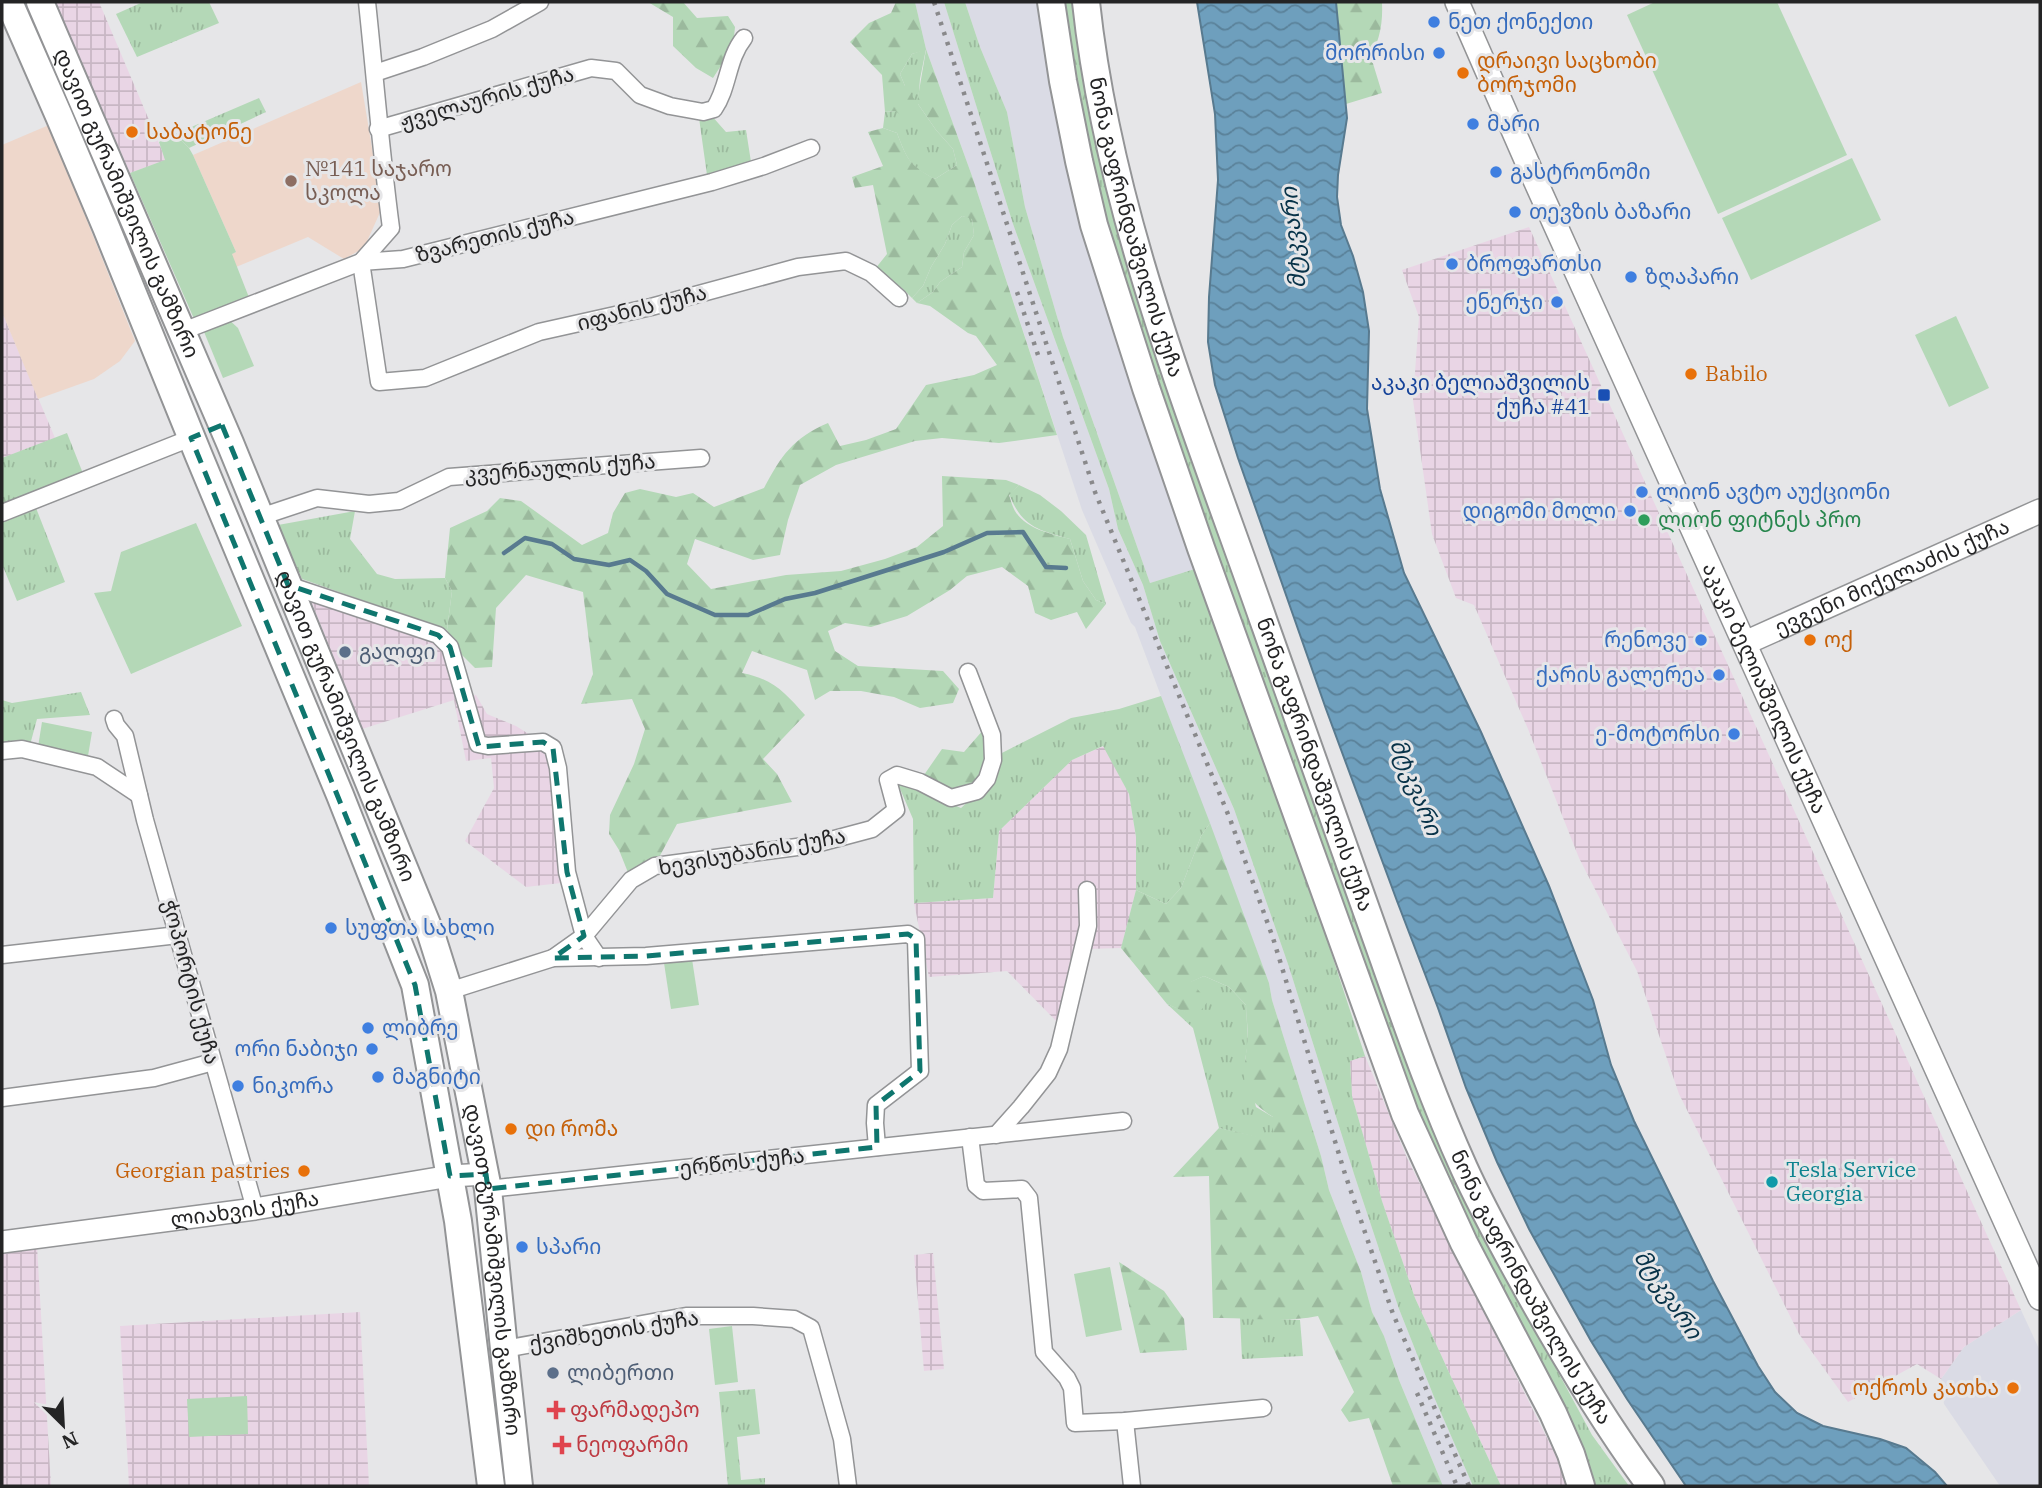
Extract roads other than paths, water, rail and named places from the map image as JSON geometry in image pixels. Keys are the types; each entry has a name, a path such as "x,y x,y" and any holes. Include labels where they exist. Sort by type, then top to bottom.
{"main road":[{"name":"დავით გურამიშვილის გამზირი","path":"9,2 65,128 340,795 415,985 460,1234 491,1486"},
{"name":"დავით გურამიშვილის გამზირი","path":"40,2 222,425 426,921 449,991 487,1181 519,1486"},
{"name":"ნონა გაფრინდაშვილის ქუჩა","path":"1051,2 1063,81 1094,225 1146,388 1210,573 1409,1125 1464,1243 1553,1413 1571,1454 1581,1486"},
{"name":"ნონა გაფრინდაშვილის ქუჩა","path":"1086,2 1095,70 1112,155 1150,290 1263,619 1436,1102 1487,1215 1540,1311 1594,1402 1650,1486"},
{"name":"აკაკი ბელიაშვილის ქუჩა","path":"1457,2 2040,1298"},
{"path":"191,438 222,425"},
{"name":"ევგენი მიქელაძის ქუჩა","path":"1745,643 2040,511"}],"street":[{"path":"361,262 391,228 378,129 367,2"},
{"path":"374,72 423,57 492,29 540,2"},
{"name":"ჟველაურის ქუჩა","path":"378,129 591,68 616,71 640,95 670,106 703,112 714,109 722,98 728,70 737,46 744,38"},
{"name":"ზვარეთის ქუჩა","path":"183,331 361,262 403,259 712,182 811,148"},
{"name":"იფანის ქუჩა","path":"361,262 379,382 425,378 539,332 650,307 798,267 846,261 871,273 899,298"},
{"path":"2,513 191,438"},
{"name":"კვერნაულის ქუჩა","path":"260,517 317,498 369,504 399,501 449,477 701,458"},
{"path":"288,586 438,635 450,647 478,744 488,746 543,742 553,748 558,768 567,872 584,936 599,958"},
{"name":"ხევისუბანის ქუჩა","path":"553,958 584,936 631,880 655,866 812,845 872,829 896,810 888,780 897,775 920,782 951,798 978,791 988,779 993,760 992,735 968,672"},
{"name":"ჭოპორტის ქუჩა","path":"114,719 125,736 139,795 255,1209"},
{"path":"2,751 22,749 97,767 139,795"},
{"path":"996,1135 1048,1073 1059,1049 1088,926 1087,890"},
{"name":"ხევისუბანის ქუჩა","path":"449,991 553,958 646,956 908,934 916,939 920,1071 876,1105 877,1147"},
{"path":"2,955 178,935"},
{"path":"2,1098 154,1078 213,1062"},
{"name":"ერწოს ქუჩა","path":"487,1181 877,1147 1123,1121"},
{"path":"970,1138 976,1185 983,1191 1022,1189 1029,1198 1044,1352 1073,1388 1075,1423 1264,1408"},
{"name":"ლიახვის ქუჩა","path":"2,1242 255,1209 450,1176 487,1181"},
{"name":"ქვიშხეთის ქუჩა","path":"504,1349 686,1316 794,1319 811,1328 842,1438 848,1486"},
{"path":"1125,1421 1132,1486"}],"water":[{"name":"მტკვარი","path":"1197,2 1336,2 1347,118 1337,197 1341,225 1363,292 1369,331 1367,409 1380,489 1404,573 1481,732 1549,886 1593,1000 1611,1065 1634,1121 1758,1366 1775,1392 1797,1413 1823,1426 1906,1448 1935,1472 1947,1486 1686,1486 1591,1341 1529,1229 1466,1088 1326,709 1215,385 1208,342 1218,180 1215,114"}],"waterway":[{"path":"504,553 525,538 552,544 574,559 609,565 630,560 646,571 667,594 715,615 748,615 785,599 815,593 944,552 987,533 1023,532 1046,567 1066,568"}],"railway":[{"path":"934,2 1095,492 1230,819 1273,938 1345,1174 1393,1314 1469,1486"},
{"path":"1017,292 1038,355"},
{"path":"1417,1393 1457,1486"}],"place":[{"name":"ნეთ ქონექთი","path":"1434,22"},
{"name":"მორრისი","path":"1439,53"},
{"name":"დრაივი საცხობი ბორჯომი","path":"1463,73"},
{"name":"მარი","path":"1473,124"},
{"name":"საბატონე","path":"132,132"},
{"name":"გასტრონომი","path":"1496,172"},
{"name":"№141 საჯარო სკოლა","path":"291,181"},
{"name":"თევზის ბაზარი","path":"1515,212"},
{"name":"ბროფართსი","path":"1452,264"},
{"name":"ზღაპარი","path":"1631,277"},
{"name":"ენერჯი","path":"1557,302"},
{"name":"Babilo","path":"1691,374"},
{"name":"აკაკი ბელიაშვილის ქუჩა #41","path":"1604,395"},
{"name":"ლიონ ავტო აუქციონი","path":"1642,492"},
{"name":"დიგომი მოლი","path":"1630,511"},
{"name":"ლიონ ფიტნეს პრო","path":"1644,520"},
{"name":"რენოვე","path":"1701,640"},
{"name":"ოქ","path":"1810,640"},
{"name":"გალფი","path":"345,652"},
{"name":"ქარის გალერეა","path":"1719,675"},
{"name":"ე-მოტორსი","path":"1734,734"},
{"name":"სუფთა სახლი","path":"331,928"},
{"name":"ლიბრე","path":"368,1028"},
{"name":"ორი ნაბიჯი","path":"372,1049"},
{"name":"მაგნიტი","path":"378,1077"},
{"name":"ნიკორა","path":"238,1086"},
{"name":"დი რომა","path":"511,1129"},
{"name":"Georgian pastries","path":"304,1171"},
{"name":"Tesla Service Georgia","path":"1772,1182"},
{"name":"სპარი","path":"522,1247"},
{"name":"ლიბერთი","path":"553,1373"},
{"name":"ოქროს კათხა","path":"2013,1388"},
{"name":"ფარმადეპო","path":"556,1410"},
{"name":"ნეოფარმი","path":"562,1445"}]}
